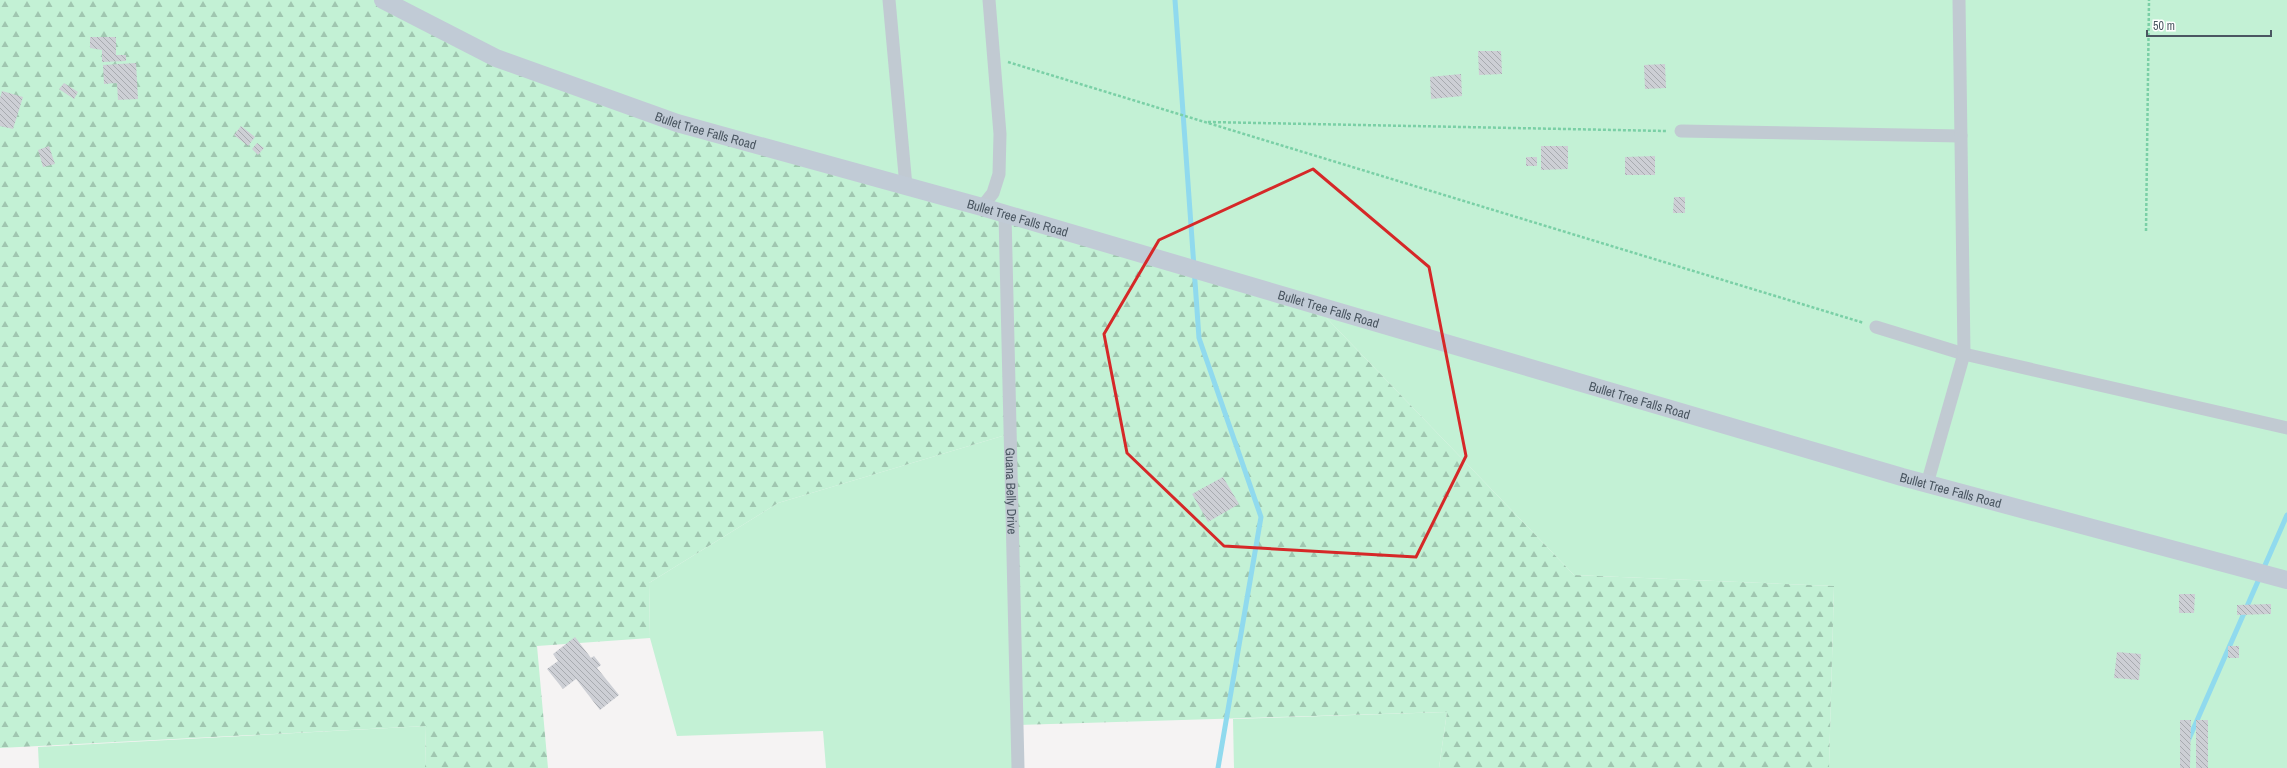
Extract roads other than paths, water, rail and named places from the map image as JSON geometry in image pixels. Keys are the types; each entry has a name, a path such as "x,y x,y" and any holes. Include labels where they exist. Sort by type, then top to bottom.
{"main road":[{"name":"Bullet Tree Falls Road","path":"383,0 496,58 677,123 982,207 1315,306 1927,484 2287,580"}],"street":[{"path":"889,0 906,186"},
{"path":"982,207 993,193 999,174 1000,134 989,0"},
{"path":"1927,484 1964,354 1959,0"},
{"path":"1681,131 1961,136"},
{"name":"Guana Belly Drive","path":"1005,214 1018,768"},
{"path":"1876,327 1964,354 2287,428"}],"waterway":[{"path":"1175,0 1199,338 1261,517 1218,768"},
{"path":"2188,741 2287,515"}]}
